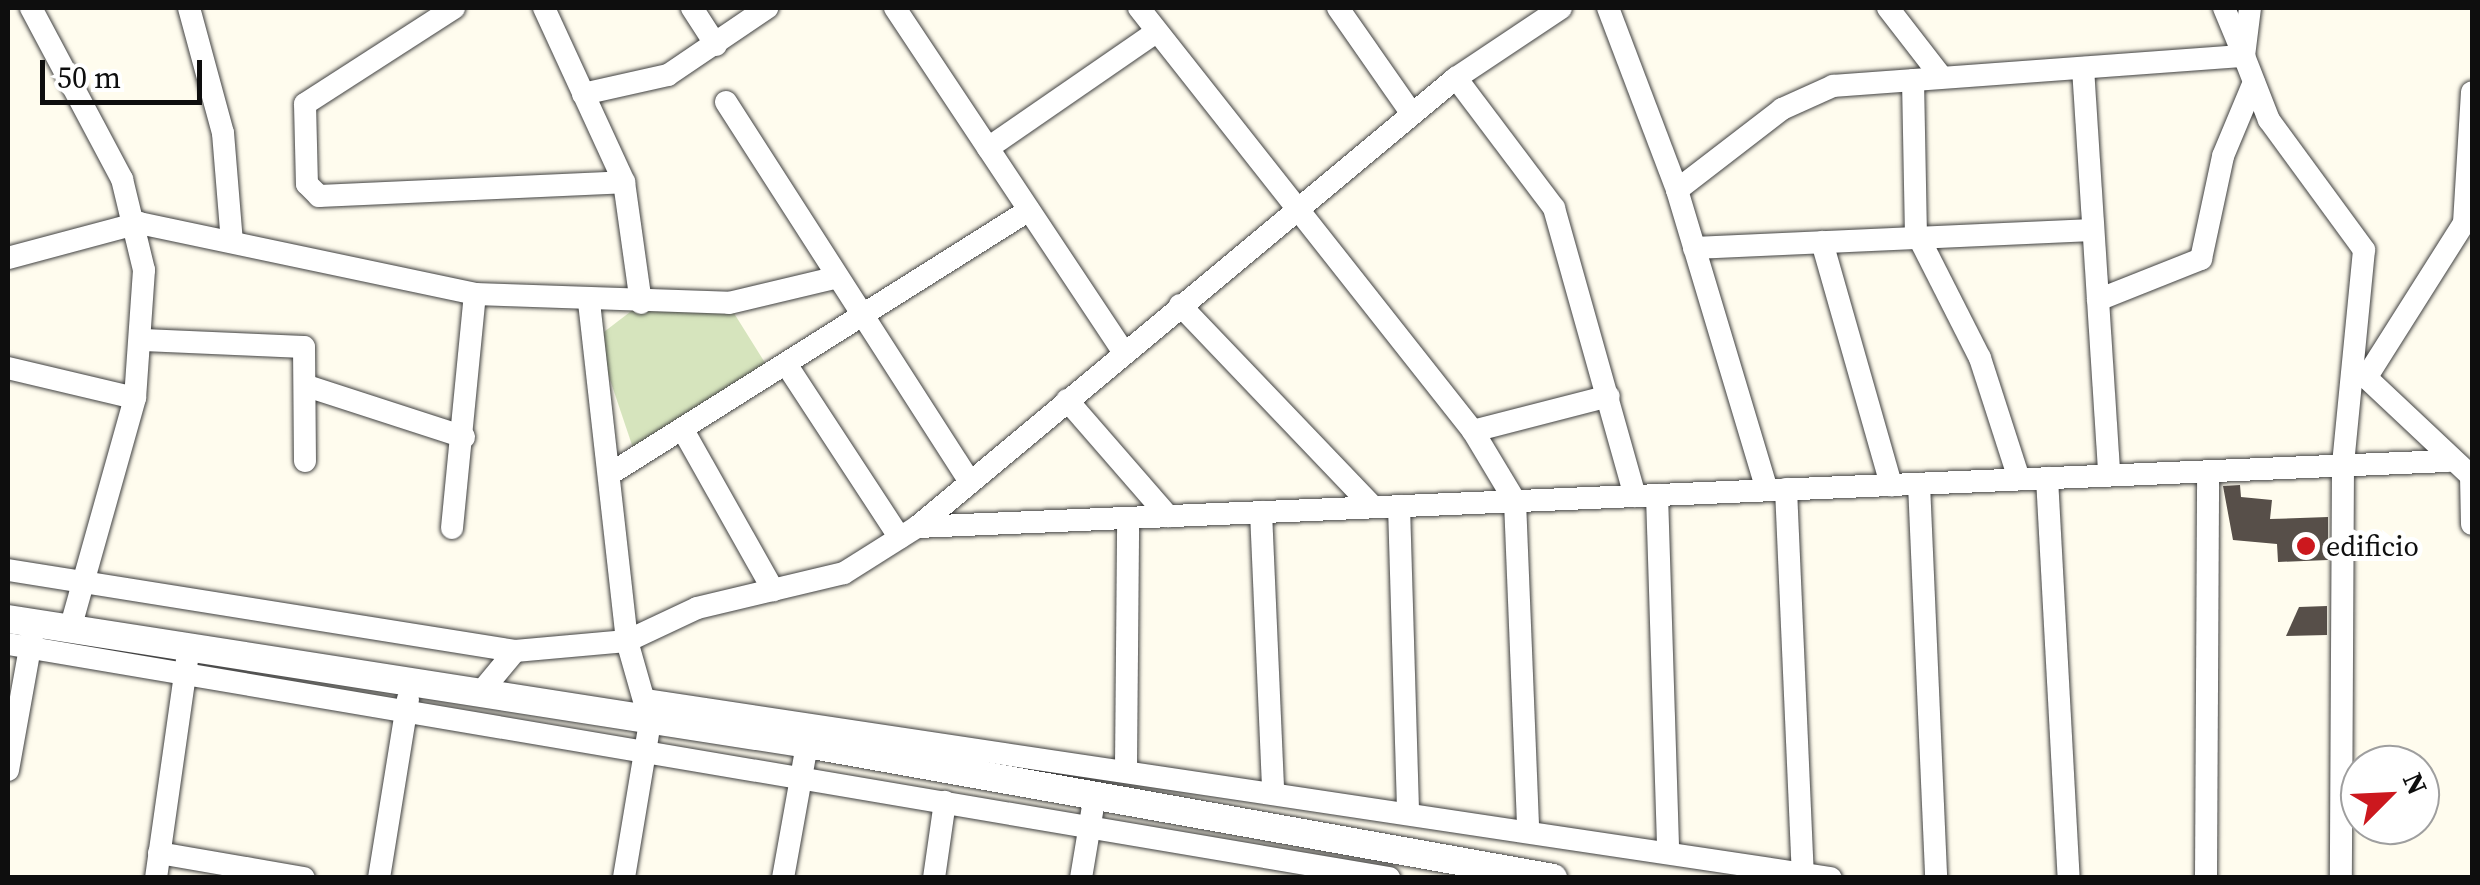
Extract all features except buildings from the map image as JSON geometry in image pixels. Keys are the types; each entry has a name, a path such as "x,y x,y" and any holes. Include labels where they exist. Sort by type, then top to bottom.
{"street":[{"path":"31,8 138,223 143,340 135,398 70,629"},
{"path":"189,8 223,133 232,242"},
{"path":"454,8 305,104 307,184 319,196 624,182"},
{"path":"544,8 624,182 641,302"},
{"path":"692,8 716,44"},
{"path":"583,94 668,75 767,8"},
{"path":"895,8 1124,353"},
{"path":"1139,8 1473,431 1515,501 1528,830"},
{"path":"1338,8 1412,114"},
{"path":"1608,8 1678,190 1776,490 1804,875"},
{"path":"1888,8 1940,76"},
{"path":"2224,8 2282,144 2364,250 2359,371 2343,466 2341,878"},
{"path":"2244,56 2250,8"},
{"path":"8,570 516,650 627,641 697,608 844,572 909,532 1456,78 1549,10"},
{"path":"988,148 1155,33"},
{"path":"1678,190 1808,93 1940,76 2244,56"},
{"path":"2083,68 2109,475"},
{"path":"1456,78 1554,208 1608,396 1646,495 1668,852"},
{"path":"1913,80 1916,232 1980,358 2020,479"},
{"path":"2098,300 2201,259 2224,156 2254,82"},
{"path":"2359,371 2464,223 2472,92"},
{"path":"726,102 834,278 969,481"},
{"path":"610,474 863,321 1029,210"},
{"path":"8,258 138,223 474,294 589,302 729,303 834,278"},
{"path":"1694,248 1822,242 1916,232 2094,230"},
{"path":"1822,242 1891,485"},
{"path":"452,528 464,437 474,294"},
{"path":"589,302 627,641 648,711 624,878"},
{"path":"1180,305 1374,507"},
{"path":"143,340 304,347 310,388 305,461"},
{"path":"788,366 909,532"},
{"path":"8,368 135,398"},
{"path":"2359,371 2448,461 2472,477 2472,524"},
{"path":"310,388 464,437"},
{"path":"1473,431 1608,396"},
{"path":"1067,400 1168,516"},
{"path":"683,430 773,590"},
{"path":"909,532 1168,516 2448,461"},
{"path":"2206,878 2208,471"},
{"path":"2047,478 2069,878"},
{"path":"1919,484 1936,878"},
{"path":"1399,506 1408,811"},
{"path":"1260,512 1273,790"},
{"path":"1126,767 1128,518"},
{"path":"20,634 70,629 406,710 945,802 1092,814 1553,878"},
{"path":"20,634 188,659 410,680 481,692 1126,767 1831,878"},
{"path":"8,770 20,634"},
{"path":"481,692 516,650"},
{"path":"156,878 188,659"},
{"path":"380,878 410,680"},
{"path":"648,711 806,744 1092,814 1259,867 1389,878"},
{"path":"782,878 806,744"},
{"path":"934,878 945,802"},
{"path":"1081,878 1092,814"},
{"path":"159,853 304,878"}],"green space":[{"path":"634,309 732,310 767,366 634,451 596,338"}],"place":[{"name":"edificio","path":"2306,546"}]}
